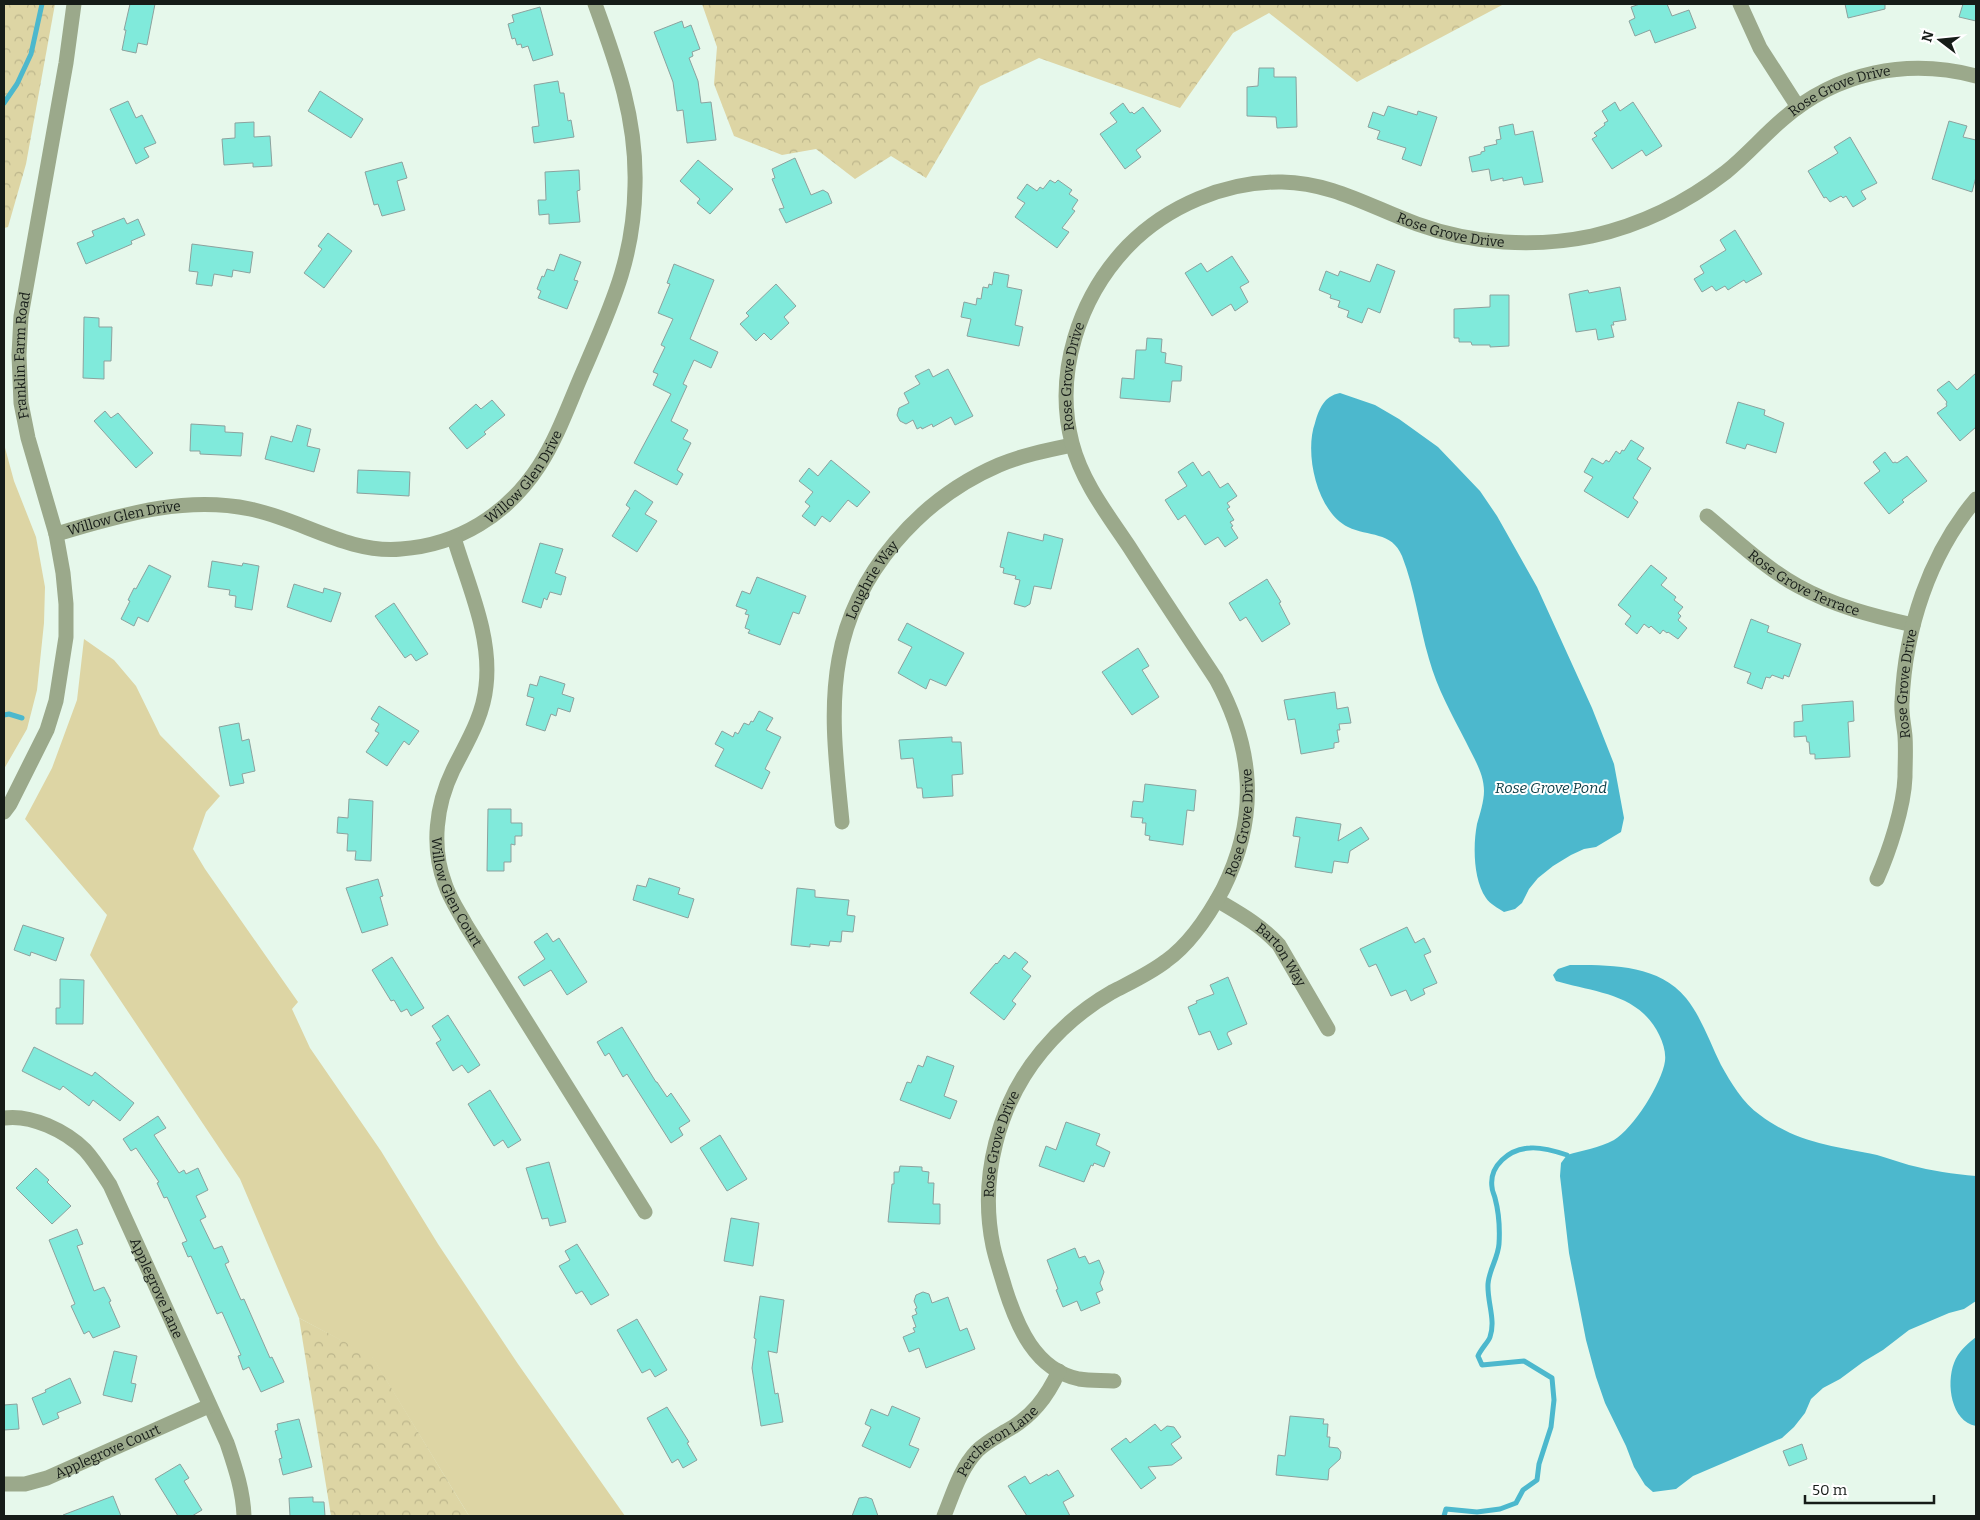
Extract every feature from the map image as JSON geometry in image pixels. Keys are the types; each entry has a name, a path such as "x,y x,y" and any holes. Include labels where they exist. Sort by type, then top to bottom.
{"street":[{"name":"Franklin Farm Road","path":"4,812 15,796 47,730 56,702 66,637 66,604 63,573 56,534 28,438 21,403 19,355 22,316 66,63 74,4"},
{"name":"Willow Glen Drive","path":"56,534 125,514 157,507 192,504 250,509 296,522 352,544 376,549 408,548 454,538 478,526 500,510 522,489 539,466 567,408 613,302 622,277 632,229 635,186 634,149 629,110 619,71 595,4"},
{"path":"1740,4 1760,48 1798,107"},
{"name":"Rose Grove Drive","path":"1114,1380 1079,1378 1059,1371 1040,1357 1022,1333 1014,1316 993,1245 989,1203 990,1171 995,1144 1002,1120 1019,1084 1043,1050 1058,1034 1091,1006 1167,960 1183,946 1198,928 1216,900 1232,869 1240,845 1248,800 1245,754 1230,705 1216,679 1090,486 1072,445 1068,425 1068,378 1071,352 1086,306 1108,270 1136,237 1163,217 1191,202 1234,187 1281,182 1342,192 1419,225 1456,236 1518,243 1591,236 1641,221 1686,199 1729,169 1783,119 1825,89 1848,80 1889,70 1931,68 1976,76"},
{"name":"Loughrie Way","path":"842,822 834,724 836,682 839,659 852,612 872,574 887,552 920,515 961,485 1016,458 1072,445"},
{"name":"Rose Grove Drive","path":"1877,879 1886,859 1896,824 1905,780 1905,738 1902,703 1913,625 1920,598 1939,556 1959,522 1976,499"},
{"name":"Rose Grove Terrace","path":"1707,516 1754,555 1797,585 1819,597 1854,610 1913,625"},
{"name":"Willow Glen Court","path":"454,538 484,634 487,661 486,686 481,711 444,794 438,820 436,842 439,866 450,896 466,925 645,1212"},
{"name":"Barton Way","path":"1216,900 1259,926 1279,945 1328,1029"},
{"name":"Applegrove Lane","path":"4,1118 27,1119 52,1128 83,1148 110,1185 227,1443 238,1473 244,1516"},
{"name":"Percheron Lane","path":"944,1516 962,1473 970,1460 986,1443 1007,1431 1034,1410 1050,1389 1059,1371"},
{"name":"Applegrove Court","path":"4,1484 25,1484 47,1478 210,1406"}],"green space":[{"path":"4,4 55,4 26,164 8,227 4,228"},
{"path":"702,4 1504,4 1357,82 1269,13 1233,33 1180,108 1039,58 980,86 926,178 891,156 855,179 816,149 782,155 734,136 714,84 717,47"},
{"path":"4,444 14,481 36,537 45,587 44,623 37,690 27,729 4,769"},
{"path":"84,639 114,660 136,686 160,735 220,796 206,812 193,849 298,1002 292,1009 310,1048 381,1151 438,1244 518,1364 625,1516 469,1516 372,1357 299,1318 240,1179 90,955 107,915 25,819 52,768 77,700"},
{"path":"299,1318 372,1356 469,1516 331,1516"}],"water":[{"name":"Rose Grove Pond","path":"1340,393 1375,405 1399,419 1438,447 1480,491 1497,516 1537,587 1592,708 1614,764 1624,818 1621,832 1596,847 1584,849 1553,866 1538,878 1529,889 1522,903 1515,909 1504,912 1492,904 1482,890 1476,872 1475,842 1477,824 1482,808 1484,784 1475,759 1445,701 1432,670 1402,556 1398,548 1386,538 1348,527 1337,519 1328,509 1316,481 1311,450 1315,423 1320,408 1326,400"},
{"path":"1570,965 1617,966 1632,969 1662,978 1675,987 1686,998 1697,1014 1721,1065 1743,1099 1760,1115 1788,1132 1830,1146 1877,1155 1905,1164 1942,1172 1976,1176 1976,1301 1964,1309 1949,1313 1909,1330 1840,1379 1823,1388 1811,1399 1805,1413 1794,1427 1782,1438 1693,1476 1676,1489 1653,1492 1645,1485 1634,1467 1605,1403 1586,1340 1569,1253 1560,1176 1561,1163 1567,1155 1608,1143 1630,1126 1653,1093 1663,1070 1665,1061 1664,1048 1652,1023 1635,1007 1614,996 1556,981 1553,975 1558,969"},
{"path":"1976,1337 1976,1426 1968,1423 1956,1409 1951,1391 1951,1381 1954,1363 1958,1355"}],"building":[{"path":"130,4 155,4 147,45 138,43 136,53 122,50"},
{"path":"1640,4 1667,4 1672,16 1689,10 1696,28 1655,43 1650,30 1635,36 1629,21 1635,18 1631,7"},
{"path":"1845,4 1885,4 1885,9 1848,18"},
{"path":"1963,4 1976,4 1976,21 1959,17"},
{"path":"540,7 553,55 533,61 528,46 522,48 521,44 517,45 515,38 512,39 508,24 514,22 512,15"},
{"path":"682,21 684,28 691,25 700,49 692,52 693,56 689,58 698,81 701,103 711,102 716,140 687,143 683,110 677,111 673,82 654,32"},
{"path":"1259,68 1274,68 1274,77 1296,77 1297,127 1277,128 1276,117 1247,116 1247,87 1258,86"},
{"path":"558,81 560,93 564,93 568,121 571,120 574,137 534,143 532,127 539,126 534,85"},
{"path":"320,91 363,119 351,138 308,111"},
{"path":"128,101 136,118 142,115 156,143 144,148 149,157 136,164 110,109"},
{"path":"1615,102 1620,111 1633,102 1662,146 1646,156 1642,150 1612,169 1592,139 1597,136 1594,133 1608,121 1602,111"},
{"path":"1123,103 1130,113 1134,114 1143,107 1161,131 1136,150 1141,157 1125,169 1100,134 1117,122 1110,113"},
{"path":"1388,106 1417,115 1418,111 1437,117 1421,166 1402,159 1406,148 1377,139 1380,131 1368,127 1373,112 1384,116"},
{"path":"1949,121 1967,126 1963,137 1976,140 1976,177 1972,192 1932,179"},
{"path":"254,122 254,137 270,136 272,166 253,167 253,163 224,165 222,139 235,138 235,123"},
{"path":"1513,124 1515,135 1533,131 1543,182 1524,185 1522,177 1503,181 1503,178 1491,181 1489,169 1472,172 1469,157 1481,154 1481,152 1485,151 1484,147 1497,144 1496,140 1501,139 1499,127"},
{"path":"1850,137 1877,183 1861,191 1866,199 1853,207 1846,196 1843,198 1841,196 1830,202 1826,197 1824,198 1808,171 1838,153 1834,147"},
{"path":"795,158 811,195 823,190 828,193 832,203 786,223 779,209 784,208 772,179 775,178 772,169"},
{"path":"698,160 733,189 710,214 697,203 700,199 680,181"},
{"path":"402,162 407,178 397,181 405,210 382,216 378,204 374,205 365,172"},
{"path":"579,170 580,190 577,191 580,222 549,224 549,214 539,215 538,200 546,200 545,172"},
{"path":"1050,180 1055,183 1058,180 1072,190 1069,194 1078,200 1072,209 1075,211 1062,228 1069,232 1057,248 1015,217 1025,203 1017,198 1027,184 1037,191 1040,187 1043,189"},
{"path":"124,218 127,224 138,219 145,235 131,241 132,244 86,264 77,243 94,236 92,231"},
{"path":"1735,230 1762,274 1746,283 1744,280 1728,290 1725,286 1716,291 1712,286 1702,292 1694,279 1704,273 1700,266 1726,250 1720,240"},
{"path":"328,233 352,251 324,288 304,273 322,249 318,246"},
{"path":"192,244 253,252 250,273 233,270 232,277 214,274 212,286 196,284 198,272 189,271"},
{"path":"560,254 581,262 574,280 578,281 567,309 538,298 541,291 537,289 542,276 544,277 547,269 554,271"},
{"path":"1232,256 1249,282 1240,287 1248,302 1235,311 1231,304 1212,316 1185,273 1201,263 1207,272"},
{"path":"674,264 714,280 690,339 718,352 711,368 694,360 683,384 687,386 671,421 688,430 683,439 691,443 677,470 683,474 677,485 634,463 671,394 653,385 658,374 653,372 665,347 661,345 673,319 658,313 670,284 667,283"},
{"path":"1377,264 1395,271 1380,313 1368,308 1362,323 1347,317 1349,311 1338,307 1340,301 1330,298 1331,295 1319,290 1326,271 1338,276 1340,271 1370,282"},
{"path":"994,272 1009,275 1007,287 1022,290 1015,325 1023,327 1019,346 967,336 971,319 961,317 964,302 976,305 977,298 981,299 983,287 988,288 989,284 992,285"},
{"path":"776,284 796,306 784,317 789,323 771,340 764,333 756,341 740,324 749,316 746,313"},
{"path":"1620,287 1626,320 1613,322 1614,325 1611,325 1614,337 1598,340 1596,329 1576,332 1569,294 1588,290 1589,293"},
{"path":"1490,295 1509,295 1509,346 1490,347 1490,345 1472,345 1471,342 1459,342 1459,338 1454,338 1454,309 1490,307"},
{"path":"84,317 99,318 99,327 112,327 111,361 104,361 104,379 83,378"},
{"path":"1147,338 1162,339 1161,352 1166,353 1165,363 1182,366 1181,381 1172,381 1170,402 1120,398 1122,378 1134,379 1136,350 1146,350"},
{"path":"929,369 933,377 948,369 973,416 955,425 951,417 933,427 932,424 922,429 921,427 917,429 913,420 906,424 900,421 897,415 899,408 909,403 904,393 920,384 915,376"},
{"path":"1976,373 1976,427 1960,441 1937,413 1947,406 1947,402 1937,390 1949,381 1957,390"},
{"path":"492,400 505,415 467,449 449,428 476,404 481,409"},
{"path":"1738,402 1765,410 1764,415 1784,423 1776,453 1747,444 1745,449 1726,443"},
{"path":"105,411 111,418 118,413 153,453 136,468 94,421"},
{"path":"191,424 225,426 225,432 243,433 241,456 200,454 200,451 190,451"},
{"path":"297,425 311,429 307,446 320,449 314,472 265,459 271,436 292,442"},
{"path":"1631,440 1644,448 1637,459 1651,468 1633,498 1638,502 1628,518 1584,491 1593,477 1584,472 1592,458 1603,464 1606,460 1609,462 1616,451 1620,454 1622,450 1624,451"},
{"path":"1885,452 1893,463 1897,463 1907,456 1927,481 1902,500 1904,502 1889,514 1864,483 1880,471 1873,462"},
{"path":"831,460 870,492 857,507 848,500 830,522 822,516 815,526 802,516 810,506 805,502 813,492 799,481 809,468 818,476"},
{"path":"1193,462 1202,476 1209,471 1220,488 1228,483 1237,496 1227,503 1230,507 1227,509 1234,520 1230,522 1233,526 1231,527 1238,538 1225,547 1218,537 1205,545 1185,515 1178,520 1165,500 1187,486 1178,472"},
{"path":"358,470 410,472 409,496 357,493"},
{"path":"635,490 653,502 645,514 657,521 637,552 612,536 630,508 626,505"},
{"path":"1008,532 1043,541 1044,534 1063,539 1051,589 1034,586 1030,604 1025,607 1014,604 1020,580 1015,579 1016,576 1003,573 1004,568 1000,567"},
{"path":"540,543 563,549 555,573 566,577 561,595 550,592 547,600 544,598 541,608 522,602"},
{"path":"212,561 242,566 243,563 259,566 252,610 235,607 236,596 229,595 230,590 208,587"},
{"path":"149,565 171,576 148,622 138,617 134,626 121,619 134,588 136,589"},
{"path":"1651,565 1667,578 1661,585 1676,597 1674,600 1683,607 1678,613 1681,616 1678,620 1687,628 1678,639 1663,630 1660,634 1651,626 1649,628 1644,624 1637,634 1625,624 1631,616 1618,605"},
{"path":"757,577 806,596 799,614 793,612 780,645 748,633 750,630 745,628 749,615 745,614 747,610 736,606 742,591 750,594"},
{"path":"1267,579 1281,602 1279,603 1290,624 1262,642 1246,617 1240,621 1229,603"},
{"path":"294,584 323,593 324,588 341,593 331,622 287,607"},
{"path":"394,603 428,654 416,661 411,654 405,658 375,616"},
{"path":"1751,619 1769,626 1767,632 1801,644 1789,677 1784,675 1783,679 1772,675 1770,678 1766,677 1762,689 1747,683 1751,673 1734,667"},
{"path":"907,623 964,653 946,686 930,679 926,689 898,673 912,647 898,640"},
{"path":"1138,648 1149,666 1142,670 1159,697 1132,715 1102,672"},
{"path":"540,676 565,684 562,694 574,698 570,712 558,708 556,716 551,714 545,731 526,725 534,698 527,696 530,684 537,686"},
{"path":"1335,692 1337,709 1348,707 1351,723 1339,724 1340,730 1337,730 1339,742 1334,743 1334,748 1301,754 1295,719 1288,720 1284,700"},
{"path":"1853,701 1854,721 1848,722 1850,757 1815,759 1815,754 1810,754 1809,742 1807,742 1806,736 1794,737 1794,722 1803,721 1802,705"},
{"path":"379,706 419,731 409,745 404,741 387,766 366,752 379,733 375,731 379,724 371,719"},
{"path":"759,711 773,718 766,730 781,737 765,769 770,772 762,789 715,766 724,749 715,744 722,731 733,737 735,732 738,734 744,723 749,725 751,721 753,722"},
{"path":"239,723 242,741 249,739 255,771 242,774 244,783 230,786 219,727"},
{"path":"952,737 952,742 961,742 963,774 952,775 953,796 923,798 922,788 917,788 913,758 901,759 899,740"},
{"path":"1145,784 1196,790 1194,811 1187,810 1183,845 1149,840 1150,836 1145,835 1146,823 1142,823 1143,818 1131,817 1133,801 1143,802"},
{"path":"349,799 373,801 371,861 355,860 356,851 347,851 348,834 337,833 338,817 348,818"},
{"path":"488,809 511,809 511,823 522,823 522,836 515,836 515,845 511,844 511,862 504,862 504,871 487,871"},
{"path":"1296,817 1341,824 1338,841 1361,827 1369,839 1350,851 1348,863 1334,861 1332,873 1295,867 1300,837 1293,836"},
{"path":"649,878 680,888 678,894 694,899 688,918 633,900 637,885 646,887"},
{"path":"378,879 383,896 380,897 388,925 362,933 346,888"},
{"path":"797,888 815,890 815,897 849,900 847,915 855,916 853,932 842,931 841,942 830,941 829,946 791,945"},
{"path":"23,925 64,938 56,961 31,952 30,956 14,950"},
{"path":"1407,927 1415,943 1424,938 1431,952 1424,955 1437,983 1423,989 1425,994 1411,1001 1406,990 1391,996 1376,964 1369,967 1360,949"},
{"path":"547,933 553,942 559,938 587,982 567,995 551,970 524,986 518,977 545,959 534,942"},
{"path":"1015,952 1028,962 1022,969 1031,976 1012,1001 1016,1004 1004,1020 970,993 1004,955 1009,959"},
{"path":"392,957 424,1008 411,1016 407,1009 401,1012 394,1000 391,1001 372,970"},
{"path":"1228,977 1247,1024 1228,1032 1227,1034 1232,1044 1218,1050 1210,1031 1199,1035 1188,1007 1197,1003 1196,1001 1214,994 1210,985"},
{"path":"60,979 84,980 83,1024 56,1024 56,1008 60,1008"},
{"path":"448,1015 480,1065 468,1073 462,1065 453,1071 436,1043 441,1040 432,1026"},
{"path":"622,1027 656,1082 667,1097 671,1093 690,1121 679,1128 683,1135 671,1143 627,1074 623,1077 609,1053 605,1056 597,1042"},
{"path":"34,1047 92,1076 95,1072 134,1103 120,1121 93,1100 89,1106 63,1086 60,1090 22,1071"},
{"path":"927,1056 954,1066 944,1096 957,1101 950,1119 900,1100 907,1082 911,1083 918,1065 923,1067"},
{"path":"490,1090 521,1140 508,1148 503,1140 494,1146 468,1104"},
{"path":"158,1116 166,1128 154,1135 179,1173 184,1170 186,1174 198,1168 208,1190 196,1196 206,1217 200,1220 214,1249 222,1246 229,1262 225,1264 241,1300 244,1299 270,1358 272,1357 284,1382 261,1392 249,1367 243,1370 238,1356 241,1355 222,1312 217,1314 191,1256 188,1257 182,1243 187,1241 167,1197 164,1198 157,1183 159,1182 136,1148 131,1151 123,1139"},
{"path":"1066,1122 1100,1134 1096,1145 1110,1152 1104,1167 1094,1163 1093,1166 1091,1165 1084,1182 1039,1166 1046,1146 1056,1150"},
{"path":"720,1135 747,1179 727,1191 700,1148"},
{"path":"549,1162 566,1222 550,1226 548,1218 542,1219 526,1168"},
{"path":"900,1166 922,1167 922,1171 929,1172 928,1183 934,1183 933,1204 940,1204 940,1224 888,1222 894,1172 899,1172"},
{"path":"36,1168 71,1206 52,1224 16,1188"},
{"path":"731,1218 759,1223 753,1266 724,1261"},
{"path":"77,1229 83,1244 77,1246 94,1291 104,1287 120,1327 93,1338 89,1331 84,1334 71,1306 75,1304 49,1240"},
{"path":"577,1244 609,1295 591,1305 582,1291 576,1294 559,1266 570,1260 565,1251"},
{"path":"1075,1248 1079,1258 1085,1256 1089,1264 1099,1260 1104,1272 1100,1283 1103,1290 1096,1293 1100,1303 1081,1311 1077,1301 1063,1307 1047,1260"},
{"path":"923,1292 929,1294 932,1303 948,1297 960,1331 967,1328 975,1349 926,1368 919,1348 909,1352 903,1337 915,1332 913,1328 916,1327 912,1316 917,1314 915,1309 917,1308 914,1301 916,1295"},
{"path":"760,1296 784,1300 777,1353 768,1351 775,1394 778,1393 783,1422 761,1426 752,1368"},
{"path":"637,1319 667,1370 655,1377 650,1369 642,1373 617,1330"},
{"path":"114,1351 137,1356 131,1383 136,1384 132,1402 103,1395"},
{"path":"70,1378 81,1403 57,1413 59,1418 43,1425 32,1398"},
{"path":"17,1404 19,1429 4,1430 4,1405"},
{"path":"892,1406 920,1418 909,1445 919,1449 910,1468 862,1446 871,1427 865,1424 871,1409 888,1416"},
{"path":"667,1407 689,1442 687,1443 697,1460 683,1468 678,1459 672,1463 647,1418"},
{"path":"1290,1416 1324,1419 1323,1424 1328,1424 1327,1437 1330,1437 1329,1447 1338,1448 1341,1452 1340,1459 1329,1469 1328,1480 1276,1475 1278,1455 1285,1456"},
{"path":"299,1419 312,1467 283,1475 279,1459 282,1458 275,1431 278,1430 277,1424"},
{"path":"1155,1424 1161,1431 1167,1426 1174,1427 1181,1437 1171,1444 1182,1458 1172,1465 1148,1467 1156,1478 1141,1489 1111,1449 1126,1438 1130,1443"},
{"path":"1802,1444 1807,1459 1789,1466 1783,1451"},
{"path":"180,1464 189,1478 184,1481 202,1510 192,1516 178,1516 155,1479"},
{"path":"1058,1470 1074,1496 1063,1502 1070,1516 1027,1516 1008,1486 1025,1476 1030,1484"},
{"path":"113,1496 121,1516 63,1516 63,1515"},
{"path":"313,1497 313,1502 324,1502 325,1516 290,1516 289,1498"},
{"path":"866,1497 872,1499 878,1516 852,1516 859,1498"}],"waterway":[{"path":"4,103 17,84 31,54 42,4"},
{"path":"4,715 9,714 22,718"},
{"path":"1444,1516 1446,1509 1477,1512 1500,1509 1516,1503 1523,1490 1537,1480 1539,1464 1551,1427 1554,1400 1552,1378 1524,1361 1482,1365 1478,1356 1492,1331 1488,1284 1499,1244 1498,1215 1492,1190 1492,1179 1497,1166 1502,1160 1522,1149 1544,1149 1567,1155"}]}
